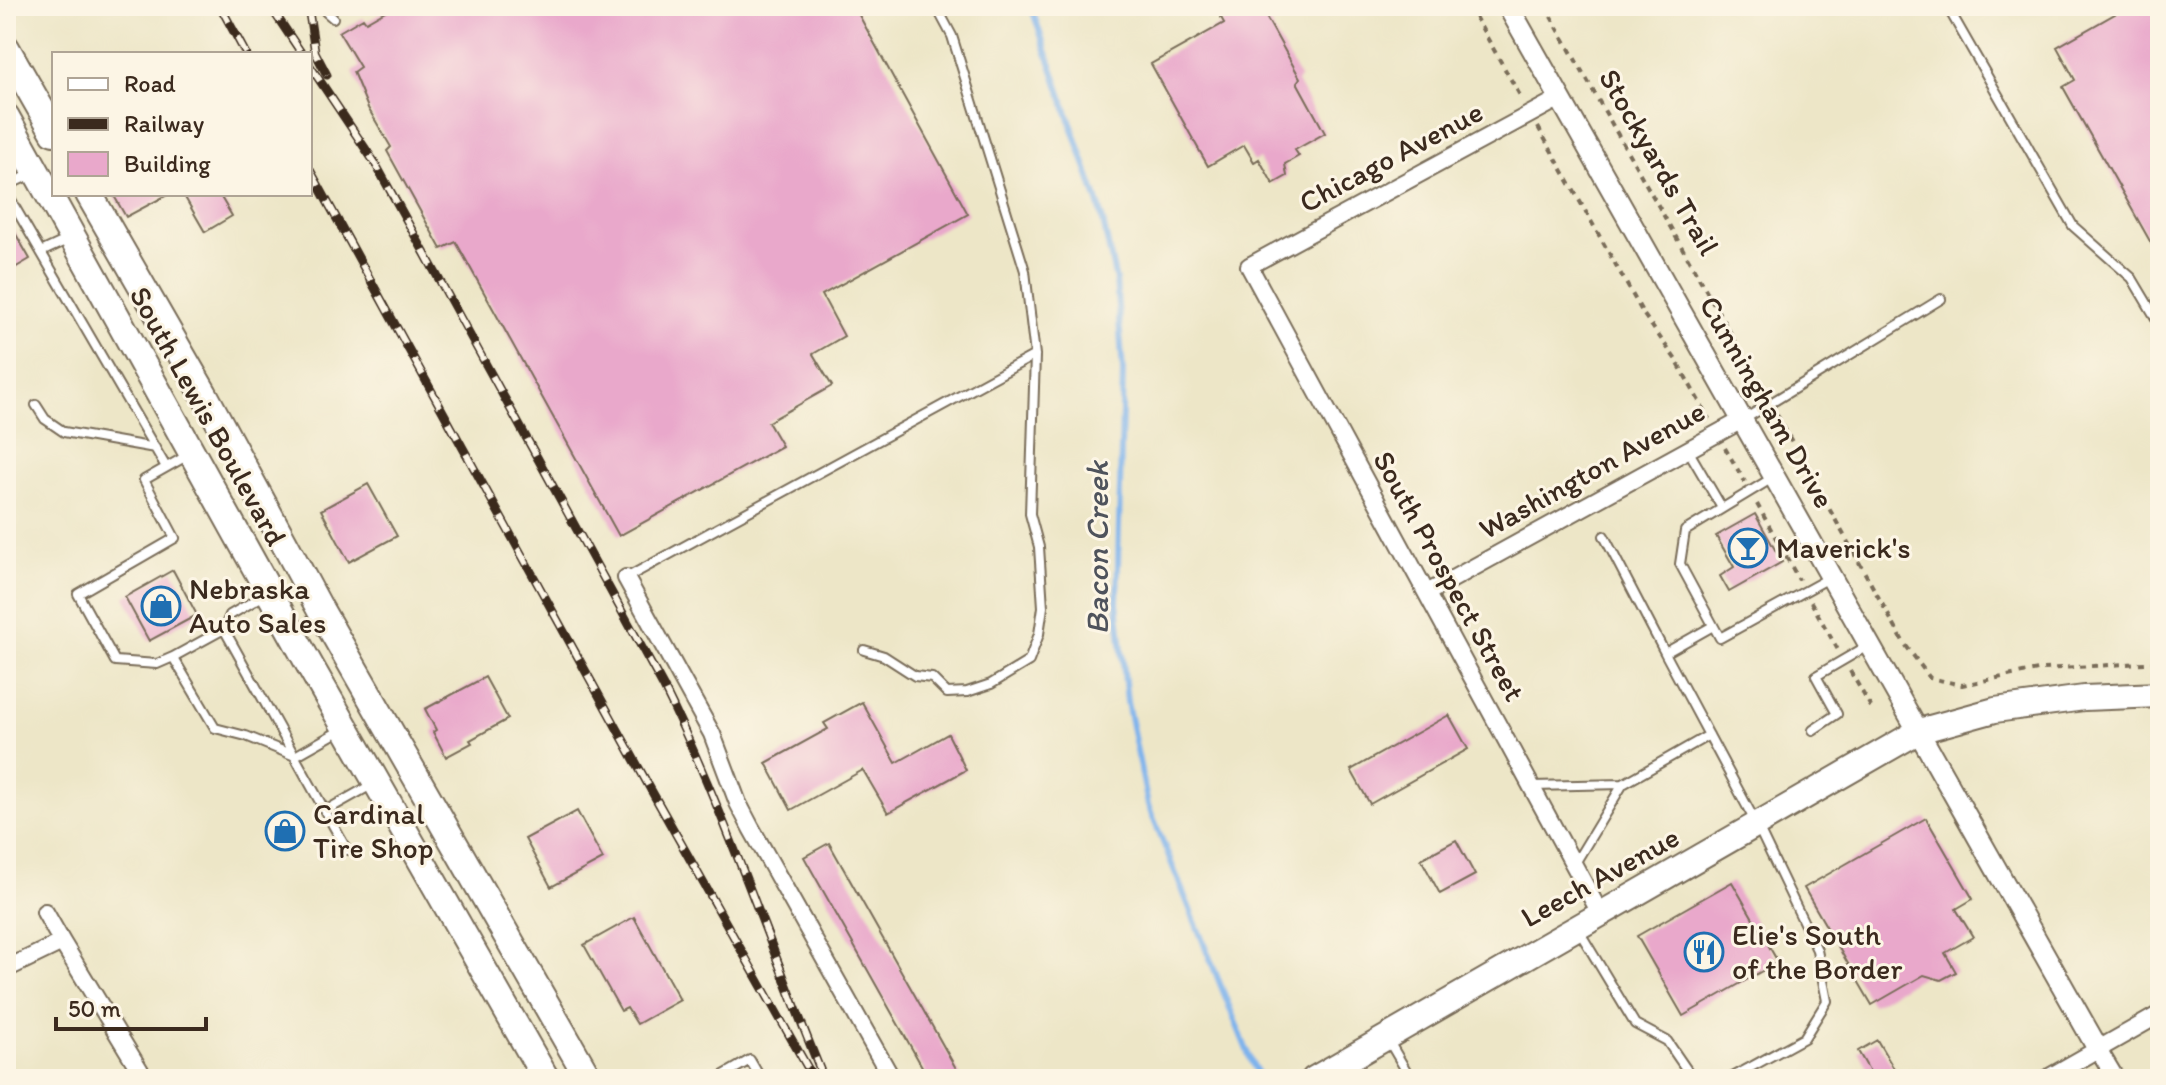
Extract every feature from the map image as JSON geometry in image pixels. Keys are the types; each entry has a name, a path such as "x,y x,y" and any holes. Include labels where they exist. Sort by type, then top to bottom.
{"main road":[{"path":"6,48 52,128"},
{"name":"South Lewis Boulevard","path":"6,117 269,592 546,1079"},
{"name":"South Lewis Boulevard","path":"90,196 204,394 321,611 589,1079"},
{"name":"Leech Avenue","path":"1314,1079 1919,731 1995,710 2084,698 2160,695"}],"street":[{"name":"Cunningham Drive","path":"1508,6 2116,1079"},
{"name":"Chicago Avenue","path":"1249,266 1560,98"},
{"name":"South Prospect Street","path":"1249,266 1600,913"},
{"name":"Washington Avenue","path":"1427,593 1742,420"},
{"path":"626,578 712,734 751,828 892,1079"},
{"path":"45,912 145,1079"},
{"path":"7,969 62,942"},
{"path":"2046,1079 2160,1014"}],"lane":[{"path":"325,6 326,12 333,18"},
{"path":"864,650 884,656 915,676 932,678 947,693 967,692 991,684 1029,661 1039,634 1043,607 1039,547 1030,514 1035,355 1025,271 952,36 936,6"},
{"path":"1947,6 2073,226 2132,278 2160,325"},
{"path":"36,172 6,189 166,467"},
{"path":"41,252 73,238"},
{"path":"1742,420 1941,299"},
{"path":"626,578 1035,355"},
{"path":"36,405 45,419 64,432 155,448"},
{"path":"1688,450 1722,508"},
{"path":"192,453 144,480 175,538 78,594 115,661 157,664 173,657 224,629 230,615 269,592"},
{"path":"1775,477 1685,531 1680,564 1713,626 1720,638 1831,577"},
{"path":"1604,536 1757,825 1817,950 1827,1001 1804,1038 1729,1079"},
{"path":"1665,653 1713,626"},
{"path":"224,629 347,850"},
{"path":"1813,730 1837,714 1816,676 1869,644"},
{"path":"173,657 215,728 246,736 295,756"},
{"path":"295,756 346,727"},
{"path":"1532,786 1623,784 1709,735"},
{"path":"325,811 377,782"},
{"path":"1574,865 1623,784"},
{"path":"1576,927 1635,1024 1667,1041 1693,1079"},
{"path":"1386,1036 1411,1079"},
{"path":"717,1079 750,1060 761,1079"}],"path":[{"path":"1469,6 1644,315 1676,360 1871,707"},
{"name":"Stockyards Trail","path":"1545,6 1904,643 1930,678 1962,685 2043,669 2160,662"}],"building":[{"path":"394,6 854,6 968,214 822,295 844,336 813,354 832,386 768,422 782,446 619,536 456,242 441,249 387,151 391,147 368,108 353,72 360,67 339,32 363,18 366,22"},
{"path":"1215,6 1260,6 1300,78 1297,82 1325,133 1295,150 1299,156 1285,164 1287,176 1273,184 1259,159 1254,162 1244,145 1208,166 1151,64 1224,23"},
{"path":"2129,6 2160,6 2160,259 2063,87 2075,80 2057,47"},
{"path":"114,196 165,196 126,217"},
{"path":"184,196 220,196 232,216 205,232"},
{"path":"6,217 30,259 6,273"},
{"path":"368,484 397,536 349,562 321,510"},
{"name":"Maverick's","path":"1755,514 1782,562 1729,592 1720,576 1734,567 1716,536"},
{"name":"Nebraska Auto Sales","path":"173,570 197,615 149,641 125,597"},
{"path":"485,677 508,719 446,757 425,709"},
{"path":"862,702 896,763 948,734 966,770 888,813 863,770 791,810 766,763 828,729 824,723"},
{"path":"1449,715 1468,749 1370,804 1351,770"},
{"path":"577,811 603,859 551,887 525,839"},
{"path":"1926,818 1973,899 1956,909 1973,937 1945,953 1956,972 1941,980 1924,975 1872,1005 1804,888"},
{"path":"1456,840 1475,875 1440,894 1421,859"},
{"path":"829,843 962,1079 929,1079 804,857"},
{"path":"1732,882 1778,962 1683,1016 1637,936"},
{"path":"634,917 680,1000 637,1024 627,1008 621,1011 584,945"},
{"path":"1877,1040 1900,1079 1874,1079 1858,1051"}],"waterway":[{"name":"Bacon Creek","path":"1031,6 1100,208 1116,281 1123,371 1117,602 1127,702 1148,805 1261,1079"}],"railway":[{"path":"220,6 245,52"},
{"path":"270,6 301,52"},
{"path":"308,6 315,52 327,75"},
{"path":"312,69 375,163 663,686 727,832 824,1079"},
{"path":"312,174 651,790 814,1079"}],"place":[{"name":"Maverick's","path":"1748,548"},
{"name":"Nebraska Auto Sales","path":"161,606"},
{"name":"Cardinal Tire Shop","path":"285,831"},
{"name":"Elie's South of the Border","path":"1704,952"}]}
